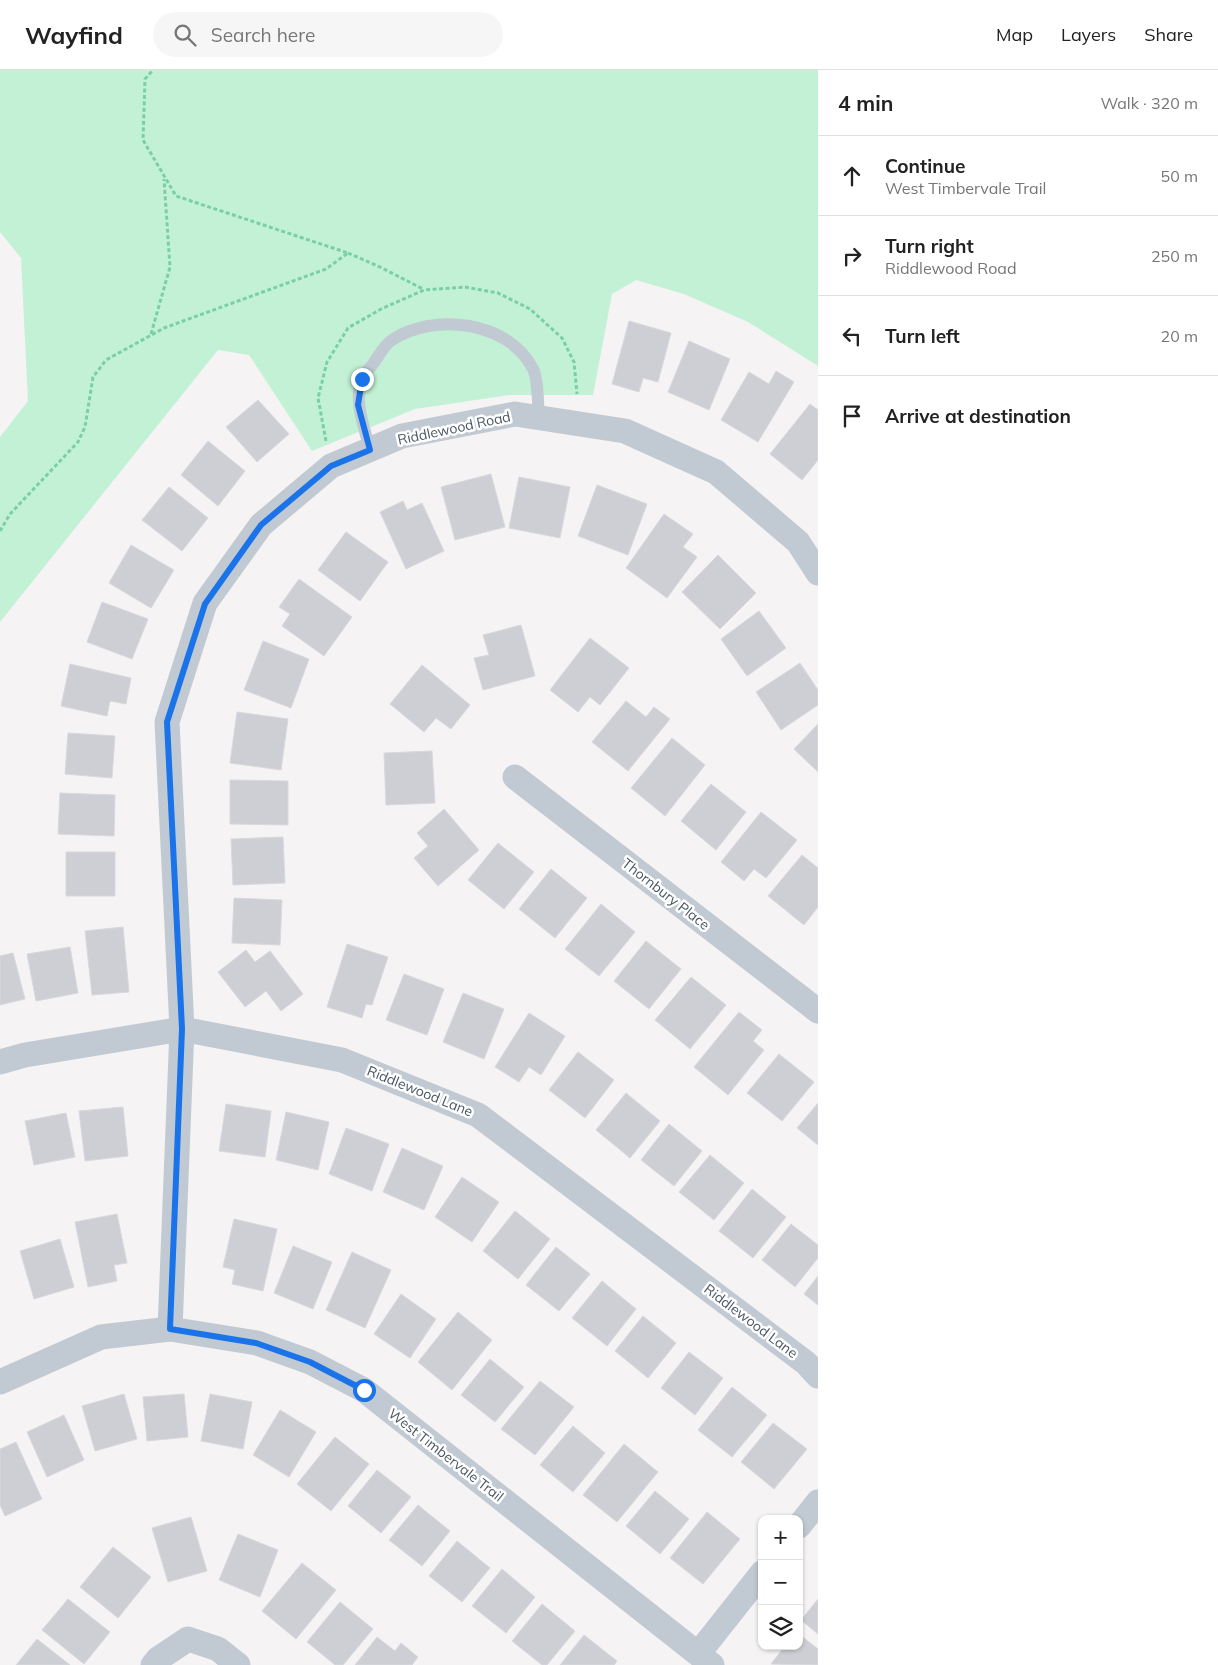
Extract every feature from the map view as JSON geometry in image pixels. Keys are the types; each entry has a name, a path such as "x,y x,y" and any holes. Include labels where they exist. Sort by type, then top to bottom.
{"street":[{"name":"Riddlewood Road","path":"170,1329 182,1029 167,722 205,604 261,525 331,466 402,436 515,414 625,431 716,472 798,542 818,573"},
{"name":"Thornbury Place","path":"515,777 818,1011"},
{"name":"Riddlewood Lane","path":"0,1062 25,1055 182,1029 342,1060 478,1115 806,1363 818,1376"},
{"name":"West Timbervale Trail","path":"0,1382 101,1338 170,1329 256,1343 310,1362 364,1390 705,1659"},
{"path":"803,1521 818,1502"},
{"path":"705,1659 758,1579"},
{"path":"153,1665 158,1659 188,1639 218,1649 238,1665"}],"lane":[{"path":"370,450 358,405 362,379 390,341 412,329 437,324 464,325 494,333 519,350 534,370 539,418"}],"path":[{"path":"153,70 145,79 143,140 176,196 348,252 424,290"},
{"path":"151,335 170,267 164,176"},
{"path":"0,531 10,514 78,442 85,427 93,377 106,360 164,328 326,269 348,252"}],"green space":[{"path":"0,70 818,70 818,366 748,322 684,294 636,280 612,294 593,395 509,395 415,409 312,451 249,355 218,350 0,622 0,437 28,401 21,258 0,232"}],"building":[{"path":"629,321 671,333 658,382 643,378 639,392 612,384"},
{"path":"689,341 730,359 709,410 668,392"},
{"path":"776,371 794,382 758,442 721,420 749,372 769,384"},
{"path":"258,400 289,434 257,462 226,427"},
{"path":"810,404 818,410 818,460 802,480 770,454"},
{"path":"208,441 245,471 218,506 181,475"},
{"path":"491,474 505,527 455,540 441,487"},
{"path":"519,477 570,487 560,538 509,528"},
{"path":"597,485 647,504 628,555 578,536"},
{"path":"169,487 208,518 182,551 142,520"},
{"path":"403,501 407,510 422,503 444,551 406,569 380,512"},
{"path":"664,514 693,534 683,547 697,557 667,598 626,568"},
{"path":"346,532 388,562 360,601 318,570"},
{"path":"131,545 174,570 151,608 109,583"},
{"path":"718,555 756,593 720,629 682,592"},
{"path":"299,579 352,617 324,656 282,626 290,614 279,607"},
{"path":"102,602 148,619 132,659 87,642"},
{"path":"759,611 786,648 747,676 721,639"},
{"path":"521,625 535,676 483,690 474,658 489,655 483,635"},
{"path":"590,638 629,668 600,705 590,697 578,712 550,690"},
{"path":"263,641 309,659 291,708 244,690"},
{"path":"800,663 818,690 818,705 781,730 756,692"},
{"path":"70,664 131,678 126,704 110,701 107,716 61,706"},
{"path":"422,665 470,705 451,729 436,718 424,732 390,704"},
{"path":"626,701 646,717 654,707 670,719 628,771 592,742"},
{"path":"237,712 288,719 281,770 230,763"},
{"path":"818,724 818,772 794,749"},
{"path":"68,733 115,736 112,778 65,774"},
{"path":"672,738 705,765 665,816 631,788"},
{"path":"432,751 435,803 386,805 384,753"},
{"path":"230,780 288,781 288,825 230,824"},
{"path":"711,784 746,812 716,850 681,821"},
{"path":"60,793 115,795 114,836 58,834"},
{"path":"444,809 479,850 438,886 414,858 428,846 417,833"},
{"path":"761,812 797,840 766,878 754,869 744,881 721,862"},
{"path":"283,837 285,883 233,885 231,839"},
{"path":"498,843 534,872 504,909 468,880"},
{"path":"66,852 115,852 115,896 66,896"},
{"path":"802,855 818,868 818,907 804,925 768,896"},
{"path":"551,869 587,898 555,938 519,909"},
{"path":"234,898 282,900 280,945 232,943"},
{"path":"601,904 635,932 599,976 565,949"},
{"path":"123,927 129,992 92,995 85,931"},
{"path":"646,941 681,969 649,1009 614,981"},
{"path":"347,944 388,957 372,1005 366,1004 362,1018 327,1007"},
{"path":"70,947 78,993 36,1001 27,954"},
{"path":"246,950 255,962 270,951 303,994 281,1011 266,991 245,1007 218,972"},
{"path":"13,953 25,999 0,1005 0,956"},
{"path":"404,974 444,989 427,1035 386,1020"},
{"path":"691,977 726,1005 690,1049 655,1020"},
{"path":"463,993 504,1009 484,1059 443,1042"},
{"path":"739,1012 762,1030 753,1041 764,1050 728,1095 694,1067"},
{"path":"529,1013 565,1036 541,1075 529,1067 519,1082 495,1067"},
{"path":"578,1052 614,1080 585,1118 549,1090"},
{"path":"779,1054 814,1082 782,1121 747,1093"},
{"path":"626,1093 660,1121 630,1158 596,1130"},
{"path":"818,1103 818,1145 797,1128"},
{"path":"226,1104 271,1111 265,1157 219,1151"},
{"path":"123,1107 128,1156 85,1161 79,1111"},
{"path":"286,1112 329,1122 318,1170 276,1160"},
{"path":"66,1113 75,1157 34,1165 25,1121"},
{"path":"669,1124 702,1151 674,1186 641,1160"},
{"path":"346,1128 389,1144 372,1191 329,1174"},
{"path":"402,1148 443,1166 424,1210 383,1192"},
{"path":"710,1155 744,1183 714,1220 679,1192"},
{"path":"462,1177 499,1202 472,1242 435,1217"},
{"path":"752,1189 786,1217 753,1258 719,1231"},
{"path":"515,1211 550,1239 518,1279 483,1251"},
{"path":"117,1214 127,1263 114,1265 117,1281 88,1287 75,1222"},
{"path":"234,1219 277,1229 263,1291 232,1284 235,1270 223,1267"},
{"path":"791,1224 818,1245 818,1258 795,1287 762,1260"},
{"path":"60,1239 74,1287 34,1299 20,1251"},
{"path":"293,1246 332,1262 313,1309 274,1293"},
{"path":"556,1247 590,1274 559,1311 526,1285"},
{"path":"352,1252 391,1270 365,1328 326,1310"},
{"path":"818,1276 818,1305 804,1294"},
{"path":"602,1281 636,1309 607,1346 572,1318"},
{"path":"401,1294 436,1319 410,1358 374,1334"},
{"path":"458,1312 492,1340 452,1390 418,1362"},
{"path":"643,1316 676,1343 648,1378 615,1351"},
{"path":"689,1352 723,1378 695,1415 661,1388"},
{"path":"490,1359 524,1387 495,1422 461,1395"},
{"path":"540,1381 574,1407 535,1455 501,1429"},
{"path":"732,1387 767,1415 732,1457 698,1430"},
{"path":"124,1394 137,1439 95,1451 82,1406"},
{"path":"184,1394 188,1437 147,1441 143,1397"},
{"path":"210,1394 252,1402 243,1449 201,1441"},
{"path":"280,1410 316,1432 289,1477 253,1455"},
{"path":"64,1415 84,1460 47,1477 27,1432"},
{"path":"773,1423 807,1449 774,1489 741,1462"},
{"path":"573,1426 605,1453 573,1492 540,1465"},
{"path":"335,1437 369,1464 331,1511 297,1484"},
{"path":"16,1442 42,1499 5,1516 0,1505 0,1449"},
{"path":"624,1444 658,1472 617,1522 583,1495"},
{"path":"377,1470 411,1497 381,1533 348,1506"},
{"path":"655,1491 689,1519 660,1554 626,1526"},
{"path":"418,1505 450,1531 422,1566 389,1540"},
{"path":"707,1512 740,1539 703,1584 670,1558"},
{"path":"191,1517 207,1571 168,1582 152,1528"},
{"path":"238,1534 278,1550 260,1597 219,1580"},
{"path":"457,1541 490,1568 462,1602 429,1576"},
{"path":"113,1547 151,1577 118,1618 80,1587"},
{"path":"302,1563 336,1590 296,1639 262,1611"},
{"path":"502,1569 535,1597 506,1633 472,1606"},
{"path":"68,1599 110,1632 84,1664 42,1630"},
{"path":"818,1599 818,1634 803,1622 803,1618"},
{"path":"340,1602 373,1629 343,1665 335,1665 307,1642"},
{"path":"542,1604 575,1631 547,1665 542,1665 512,1641"},
{"path":"584,1635 617,1661 614,1665 560,1665"},
{"path":"377,1637 395,1651 401,1643 418,1657 412,1665 355,1665"},
{"path":"803,1637 818,1649 818,1665 771,1664 782,1650 803,1650"},
{"path":"37,1639 70,1665 16,1665"}],"route":[{"path":"362,379 358,405 370,450 331,466 261,525 205,604 167,722 182,1029 170,1329 256,1343 310,1362 364,1390"}]}
